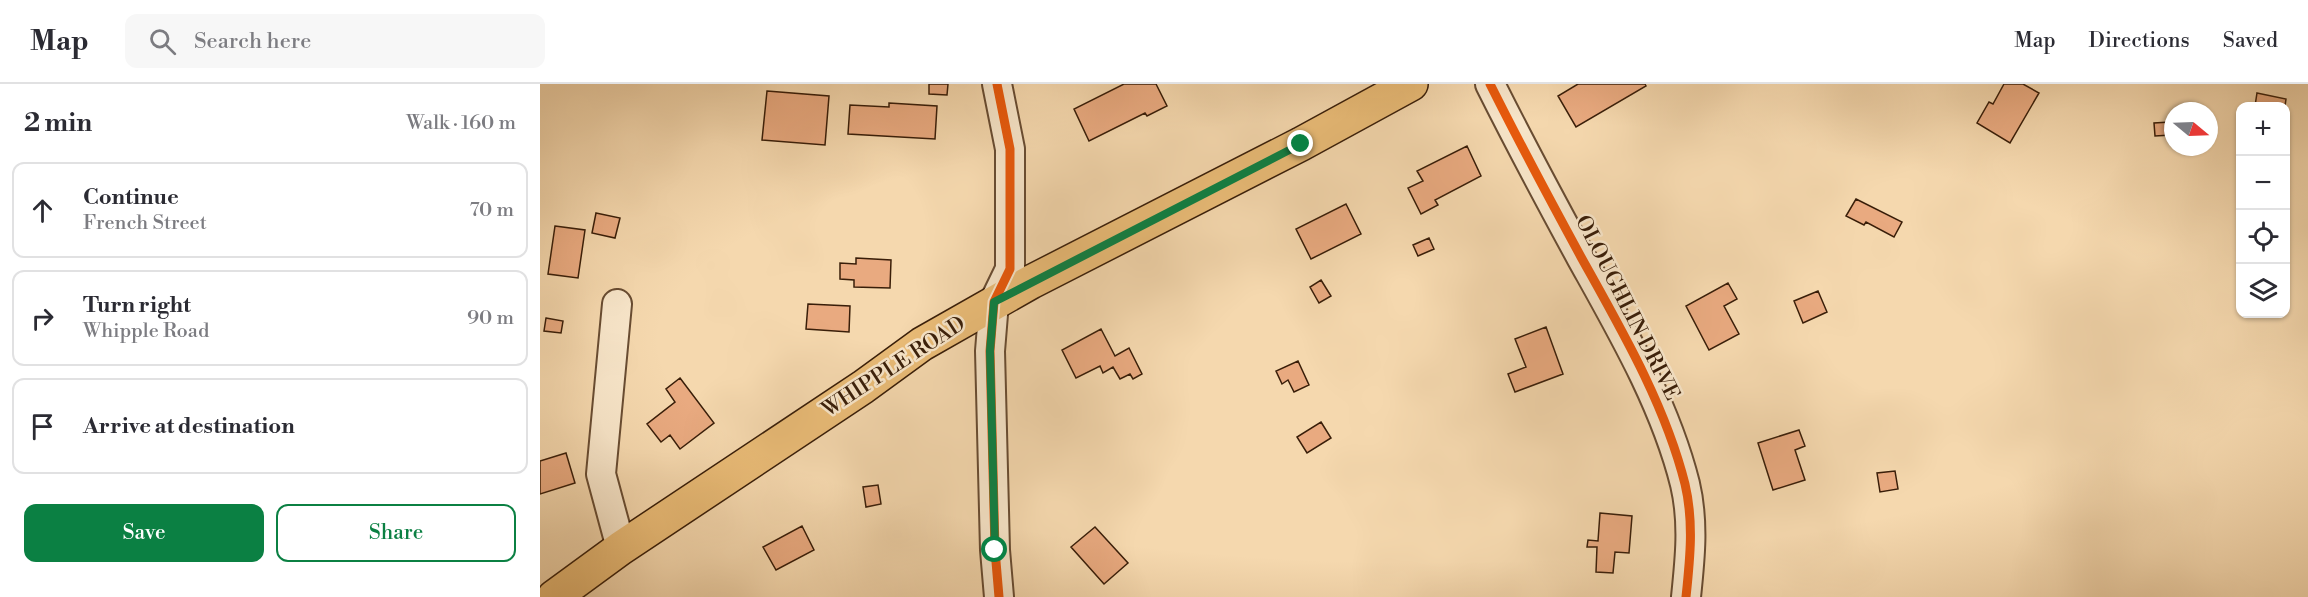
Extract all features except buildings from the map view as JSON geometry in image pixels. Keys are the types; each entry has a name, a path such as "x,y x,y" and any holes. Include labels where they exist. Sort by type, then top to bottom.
{"main road":[{"name":"WHIPPLE ROAD","path":"554,597 621,548 863,387 922,344 994,302 1301,144 1411,84"}],"street":[{"path":"997,84 1010,149 1010,269 994,302 990,351 995,550 999,597"},
{"name":"OLOUGHLIN DRIVE","path":"1490,84 1532,167 1611,310 1664,419 1685,485 1692,540 1686,597"},
{"path":"616,304 601,474 621,548"}],"cycle path":[{"path":"997,84 1010,149 1010,269 994,302 990,351 995,550 999,597"},
{"path":"1490,84 1546,193 1626,339 1666,425 1685,484 1690,512 1690,555 1686,597"}],"route":[{"path":"995,550 990,351 994,302 1301,144"}]}
